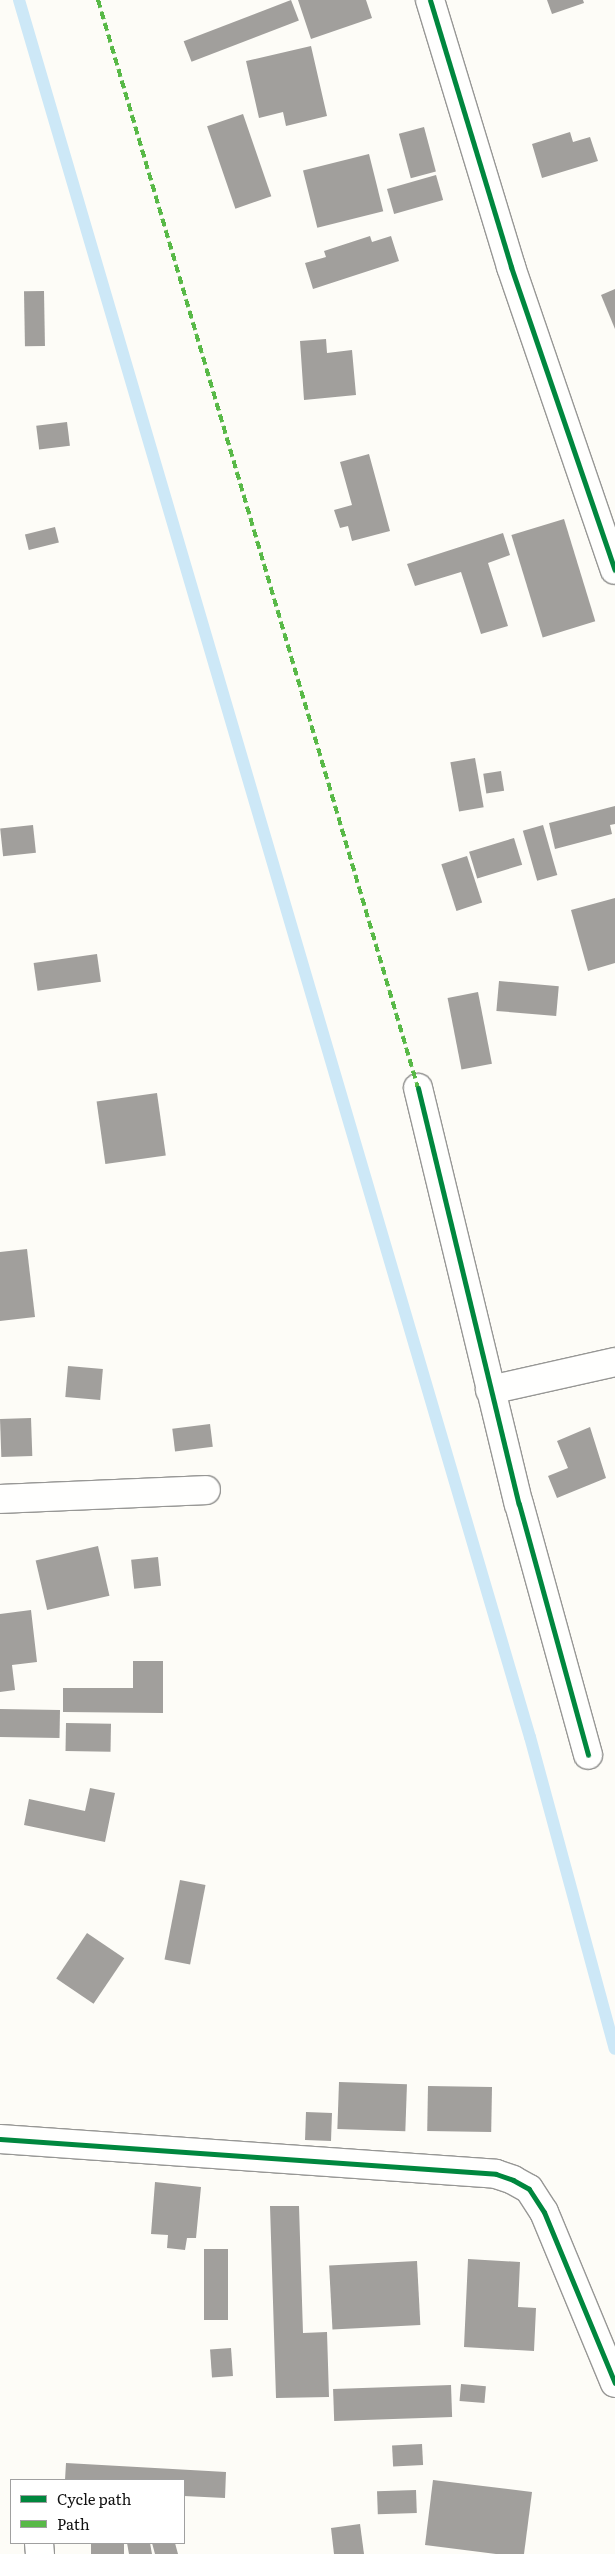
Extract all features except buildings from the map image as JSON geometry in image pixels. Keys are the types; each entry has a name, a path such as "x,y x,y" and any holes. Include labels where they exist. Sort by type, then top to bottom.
{"street":[{"path":"430,0 511,267 615,570"},
{"path":"418,1088 490,1390 588,1754"},
{"path":"490,1390 615,1362"},
{"path":"0,1499 206,1490"},
{"path":"0,2139 496,2174 513,2180 529,2189 544,2212 615,2383"}],"waterway":[{"path":"19,0 530,1737 615,2049"}],"marked path":[{"path":"98,0 418,1088"}],"cycle path":[{"path":"430,0 511,267 615,570"},
{"path":"418,1088 519,1504 588,1755"},
{"path":"0,2139 496,2174 513,2180 529,2189 544,2212 615,2383"}]}
